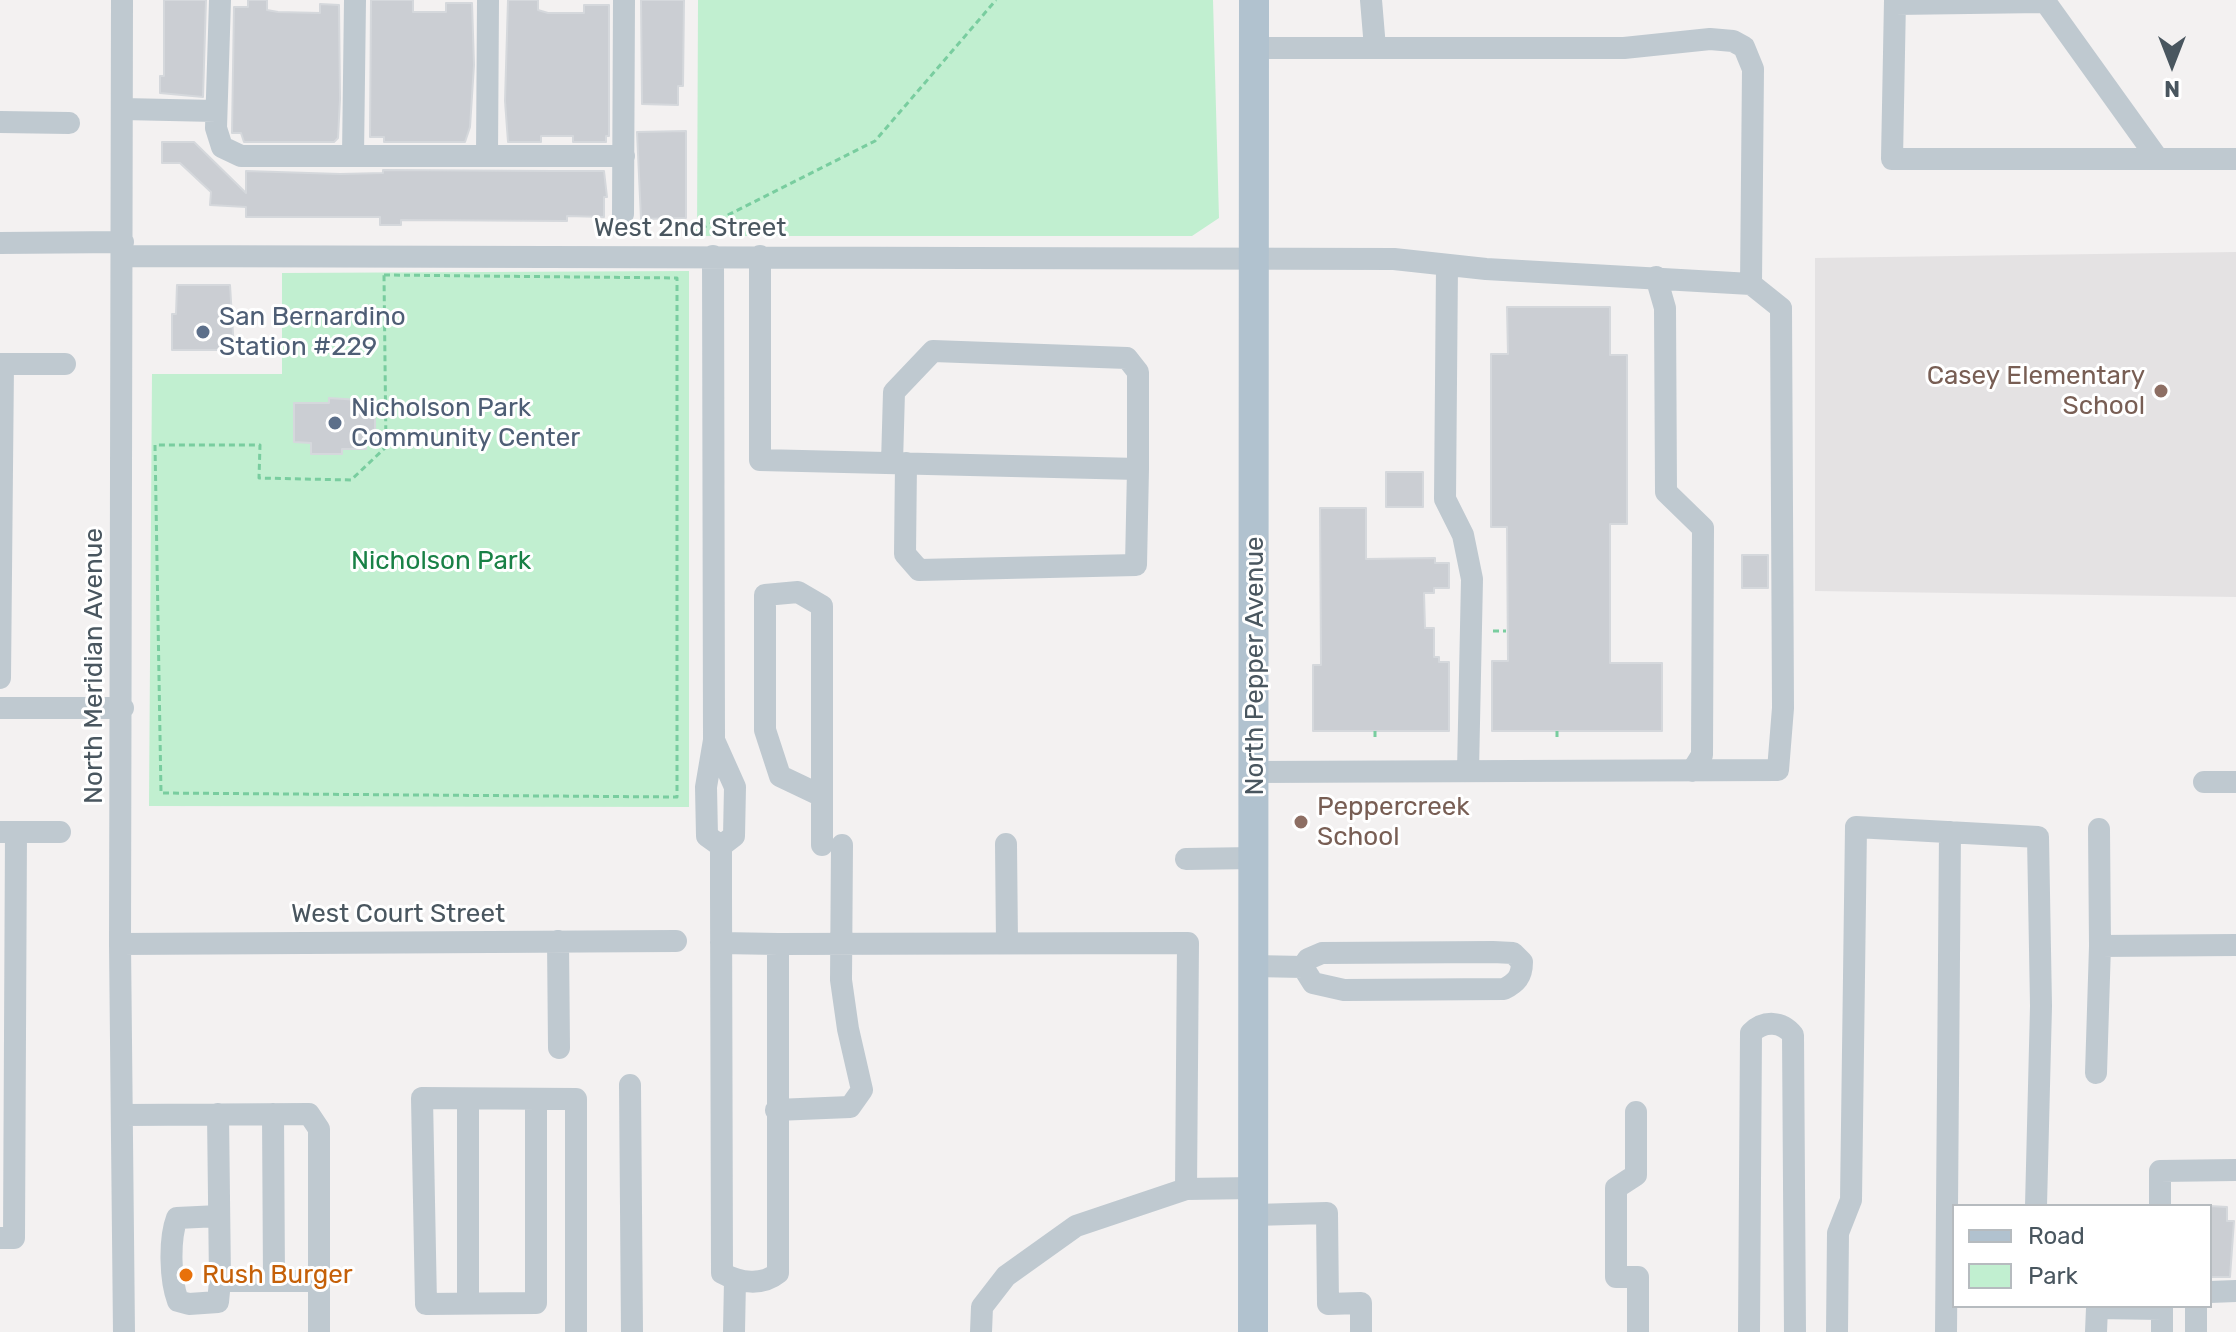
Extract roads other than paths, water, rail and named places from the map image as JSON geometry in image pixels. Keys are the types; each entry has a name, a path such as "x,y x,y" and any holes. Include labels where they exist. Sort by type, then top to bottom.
{"main road":[{"name":"North Pepper Avenue","path":"1253,1332 1254,0"}],"street":[{"name":"North Meridian Avenue","path":"122,0 123,708 120,944 124,1332"},
{"path":"220,0 216,128 222,147 241,156 624,156"},
{"path":"353,156 355,0"},
{"path":"487,156 488,0"},
{"path":"623,214 624,0"},
{"path":"1371,0 1375,48"},
{"path":"2158,159 2043,1 1895,2 1892,159 2158,159 2236,159"},
{"path":"1254,48 1635,48 1710,39 1733,41 1744,47 1753,69 1751,284 1781,308 1783,708 1778,770 1255,772"},
{"path":"123,109 216,111"},
{"path":"0,122 69,123"},
{"name":"West 2nd Street","path":"0,243 123,249 713,256 1394,259 1751,284"},
{"path":"713,256 714,740 706,787 707,836 721,846 722,1273 735,1280 768,1281 778,1273 778,944"},
{"path":"760,256 760,460 1138,469"},
{"path":"1447,265 1445,499 1463,535 1472,579 1468,771"},
{"path":"1656,277 1665,308 1666,492 1703,528 1702,755 1692,771"},
{"path":"933,351 1127,358 1138,372 1138,469 1136,565 919,570 905,554 894,392 933,351"},
{"path":"0,678 1,364 65,364"},
{"path":"776,1110 850,1107 862,1090 841,980 844,943 832,845 822,796 822,606 798,592 765,595 765,730 780,776 822,796"},
{"path":"0,708 123,708"},
{"path":"2204,782 2236,782"},
{"path":"1837,1332 1838,1233 1851,1200 1856,827 2038,837 2041,1006 2036,1204"},
{"path":"2096,1073 2100,946 2099,829"},
{"path":"0,1238 14,1238 8,1093 8,832 60,832"},
{"path":"1946,1332 1950,1296 1950,832"},
{"path":"1006,844 1007,943"},
{"path":"1186,859 1255,858"},
{"path":"558,941 559,1048"},
{"name":"West Court Street","path":"120,944 676,941"},
{"path":"721,943 1188,943 1186,1189"},
{"path":"2100,946 2236,945"},
{"path":"1493,952 1513,953 1522,962 1522,972 1515,983 1504,989 1344,990 1313,983 1303,967 1308,959 1322,953 1493,952"},
{"path":"1254,966 1303,967"},
{"path":"1749,1332 1751,1033 1758,1026 1773,1024 1787,1027 1793,1035 1795,1332"},
{"path":"630,1085 632,1332"},
{"path":"536,1099 536,1303 426,1304 422,1098 576,1099 576,1332"},
{"path":"468,1099 468,1303"},
{"path":"1636,1112 1636,1175 1616,1188 1616,1277 1638,1277 1638,1332"},
{"path":"218,1114 220,1281 218,1302 189,1304 178,1301 174,1290 172,1230 177,1218 219,1216"},
{"path":"273,1114 274,1281"},
{"path":"122,1115 309,1114 319,1129 319,1332"},
{"path":"2160,1204 2160,1171 2236,1170"},
{"path":"981,1332 982,1307 1006,1276 1076,1226 1186,1189 1327,1213 1328,1304 1361,1303 1361,1332"},
{"path":"734,1332 735,1280"},
{"path":"220,1281 319,1281"},
{"path":"2212,1292 2236,1291"},
{"path":"2096,1332 2097,1308"},
{"path":"2162,1308 2162,1332"},
{"path":"2196,1308 2196,1332"}],"place":[{"name":"San Bernardino Station #229","path":"203,332"},
{"name":"Casey Elementary School","path":"2161,391"},
{"name":"Nicholson Park Community Center","path":"335,423"},
{"name":"Peppercreek School","path":"1301,822"},
{"name":"Rush Burger","path":"186,1275"}],"park label":[{"name":"Nicholson Park","path":"441,561"}]}
